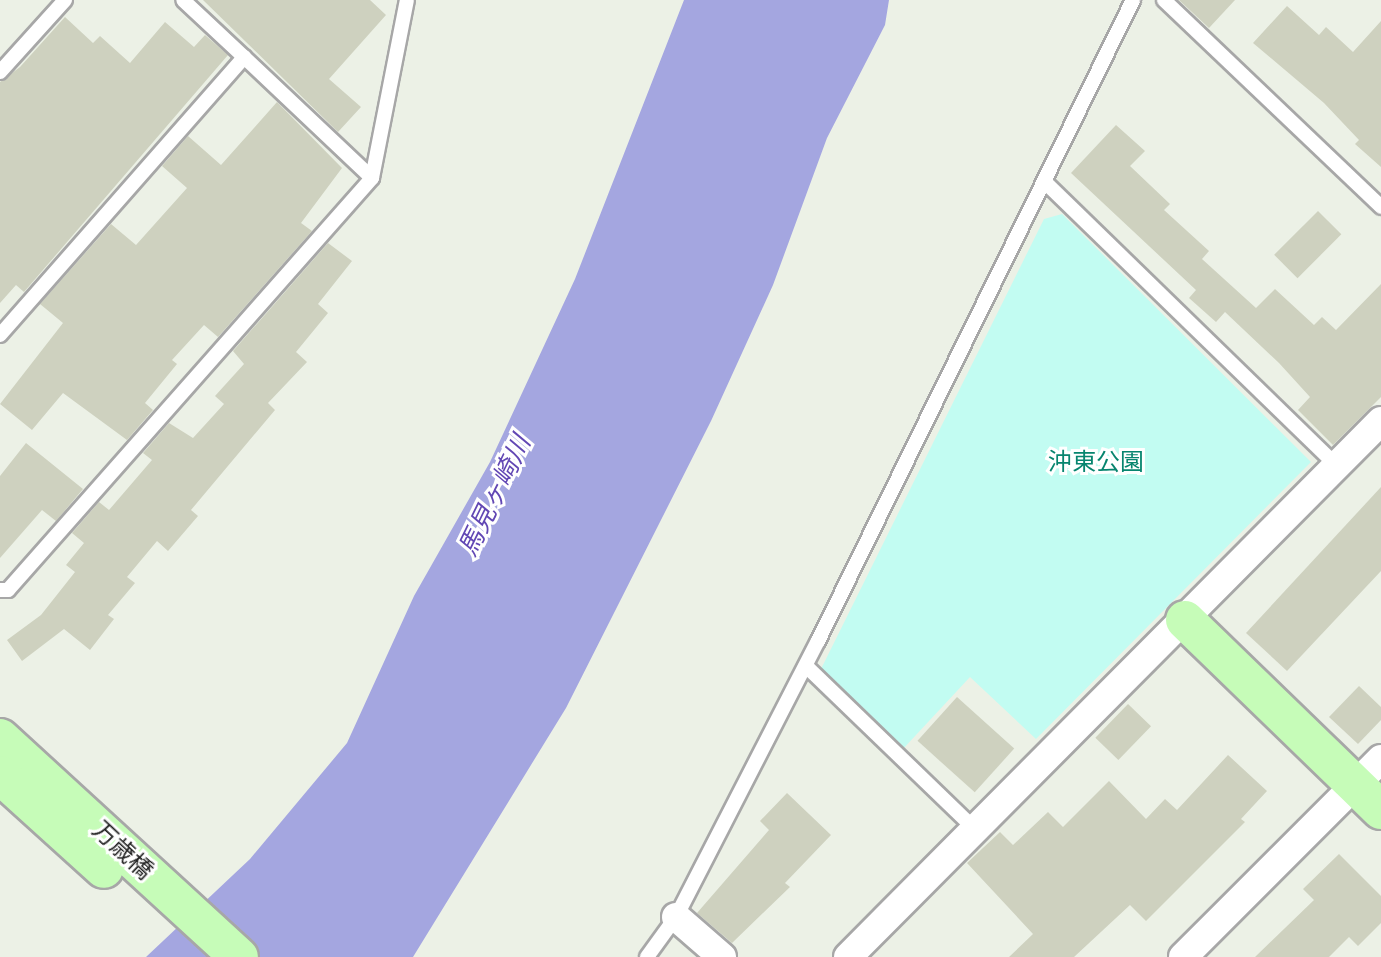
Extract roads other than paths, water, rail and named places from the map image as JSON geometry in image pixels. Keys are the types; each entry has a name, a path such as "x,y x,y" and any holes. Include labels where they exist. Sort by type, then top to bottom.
{"main road":[{"path":"1185,620 1372,785"},
{"name":"万歳橋","path":"2,752 201,957"},
{"name":"万歳橋","path":"2,752 239,957"}],"street":[{"path":"848,957 1381,421"},
{"path":"1191,954 1372,785"},
{"path":"676,917 722,957"}],"lane":[{"path":"0,72 65,0"},
{"path":"183,0 372,178"},
{"path":"3,593 372,178 407,0"},
{"path":"647,957 676,917 806,666 1047,184 1133,0"},
{"path":"1164,0 1381,207"},
{"path":"0,335 244,57"},
{"path":"1047,184 1336,465"},
{"path":"806,666 976,830"}],"water":[{"name":"馬見ヶ崎川","path":"684,0 889,0 885,25 827,138 773,285 711,421 566,708 413,957 146,957 250,859 347,743 414,596 490,462 575,279"}],"park label":[{"name":"沖東公園","path":"1096,462"}]}
